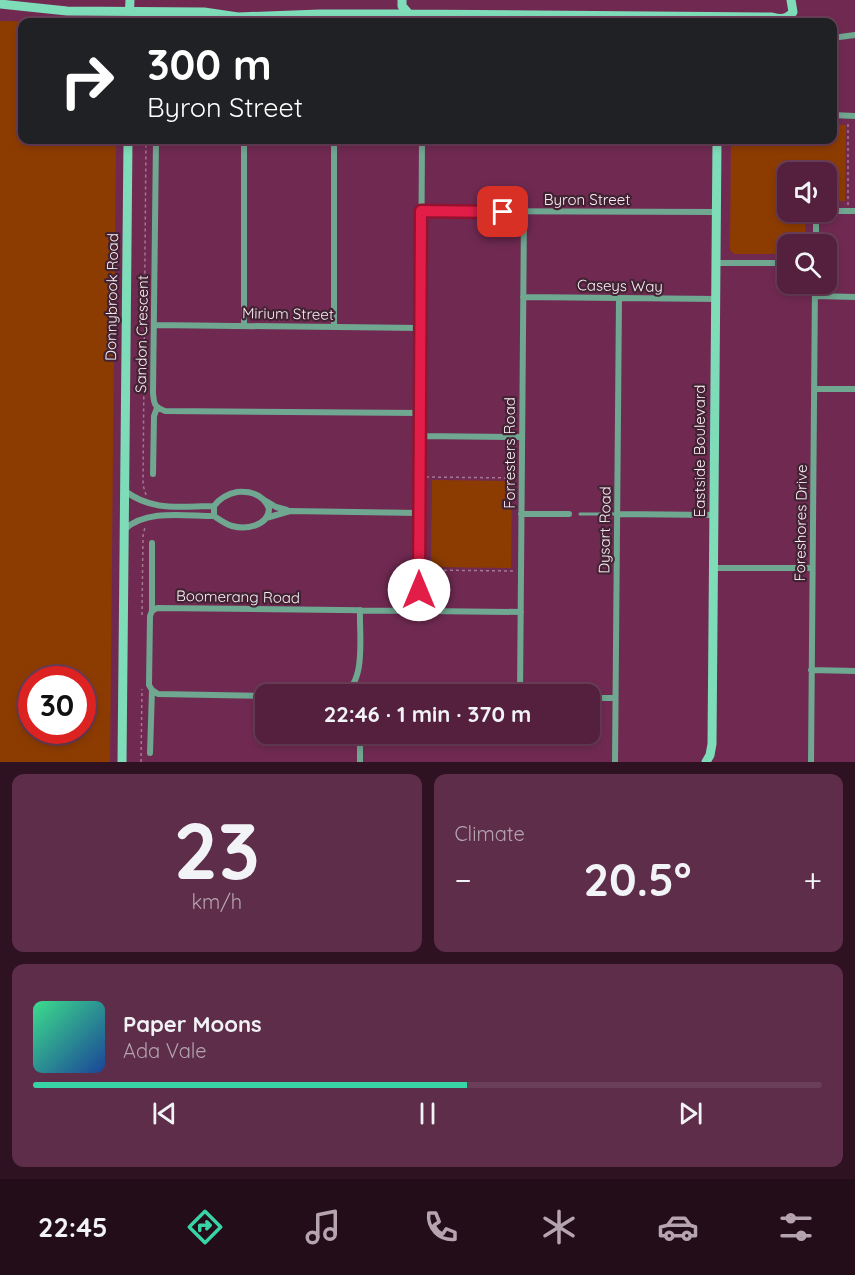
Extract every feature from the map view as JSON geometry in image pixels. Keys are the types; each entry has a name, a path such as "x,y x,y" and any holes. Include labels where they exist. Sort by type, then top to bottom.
{"street":[{"path":"129,18 130,0"},
{"path":"402,0 402,6 409,14"},
{"path":"785,18 793,12 791,0"},
{"path":"0,4 68,11 204,12 238,18"},
{"path":"199,18 409,14 698,15 778,18"},
{"path":"698,15 703,18"},
{"path":"729,18 737,16"},
{"path":"837,37 855,35"},
{"name":"Donnybrook Road","path":"122,762 129,144"},
{"name":"Sandon Crescent","path":"156,144 153,393 154,404 157,408 165,411 420,413"},
{"path":"244,144 244,326"},
{"path":"334,144 334,327"},
{"path":"419,611 422,144"},
{"name":"Eastside Boulevard","path":"708,762 712,744 717,144"},
{"name":"Byron Street","path":"421,211 717,212"},
{"name":"Forresters Road","path":"520,684 524,212"},
{"path":"716,263 777,263"},
{"path":"815,296 855,297"},
{"name":"Foreshores Drive","path":"811,762 815,296"},
{"name":"Caseys Way","path":"523,297 716,299"},
{"name":"Dysart Road","path":"615,762 619,298"},
{"name":"Mirium Street","path":"154,325 420,328"},
{"path":"814,389 855,389"},
{"path":"153,474 154,416 157,408"},
{"path":"420,436 522,437"},
{"name":"Donnybrook Road","path":"124,558 119,542 119,471 126,454"},
{"path":"125,491 153,506 214,506"},
{"path":"214,516 214,506 222,497 237,492 254,494 276,507 290,511 419,513"},
{"path":"265,500 269,509 266,518"},
{"path":"124,529 133,521 146,517 214,516 236,527 251,526 259,524 266,518 290,511"},
{"path":"522,514 568,514"},
{"path":"617,514 714,515"},
{"path":"152,543 149,673 149,685 152,690 158,694 255,696"},
{"path":"714,567 812,568"},
{"name":"Boomerang Road","path":"152,611 158,608 521,612"},
{"path":"354,684 359,670 360,610"},
{"path":"359,670 364,684"},
{"path":"811,670 855,671"},
{"path":"150,753 152,690"},
{"path":"600,698 615,698"},
{"path":"360,744 360,762"}],"lane":[{"path":"580,514 617,514"}],"path":[{"path":"851,116 851,211"},
{"path":"145,503 143,473 146,144"},
{"path":"420,477 522,478"},
{"path":"142,619 143,536 146,517"},
{"path":"419,570 521,571"},
{"path":"141,762 142,691"}],"shaded area":[{"path":"0,21 18,21 18,144 116,144 110,762 0,762"},
{"path":"837,125 846,125 845,201 837,201 837,162 777,162 777,222 806,222 805,234 777,234 777,254 734,254 730,250 731,144 837,144"},
{"path":"432,480 512,481 511,568 431,567"}],"route":[{"path":"419,590 421,211 503,212"}]}
